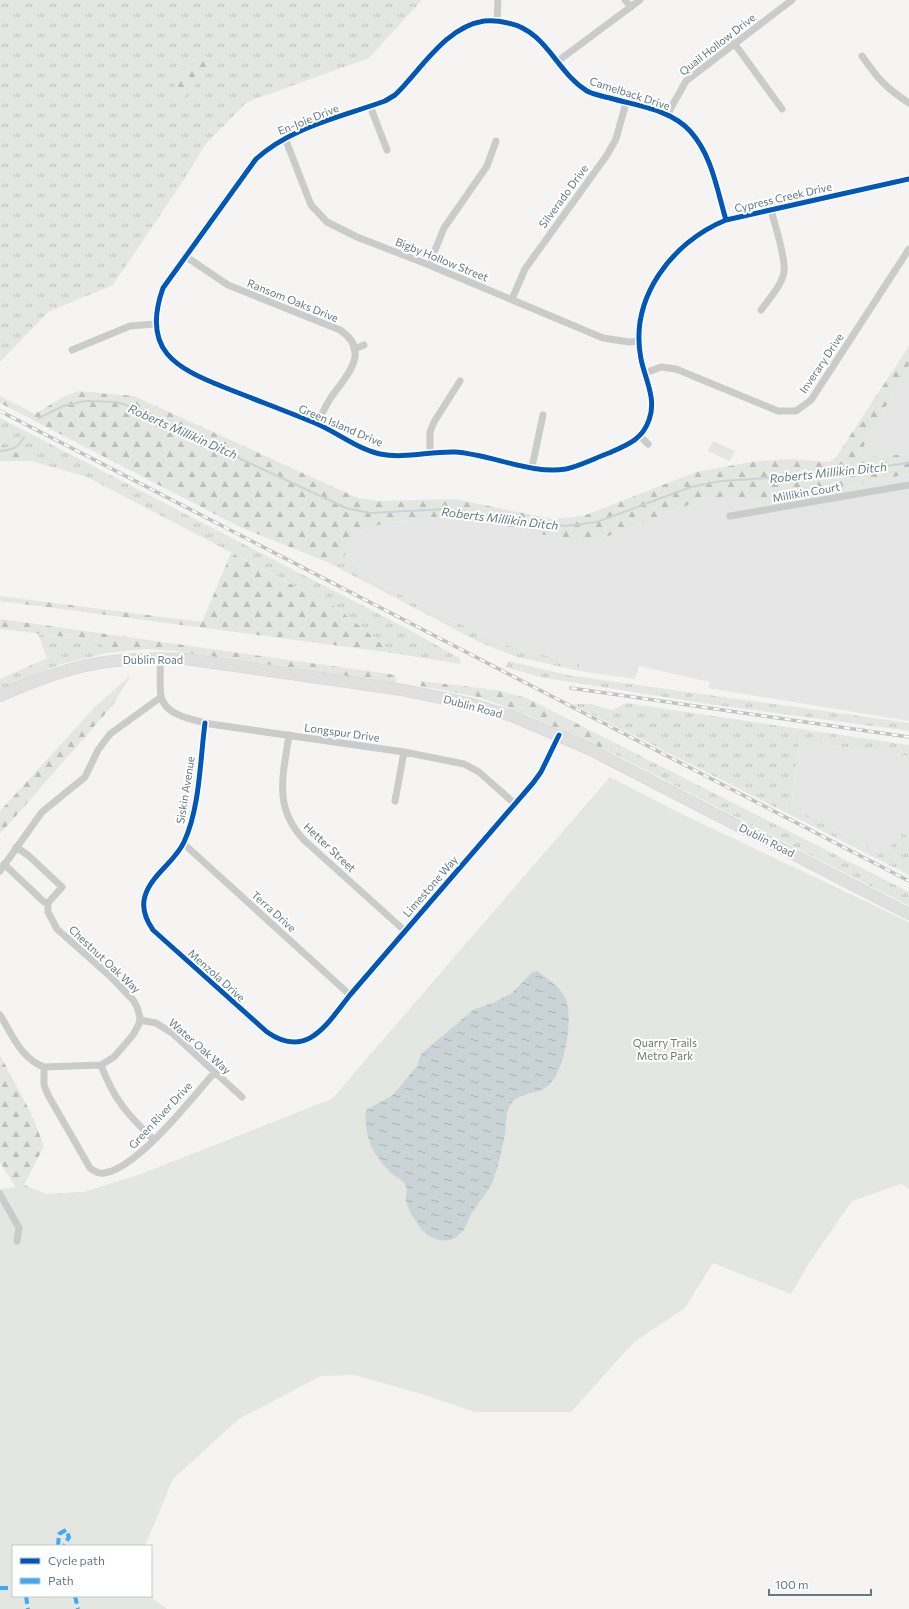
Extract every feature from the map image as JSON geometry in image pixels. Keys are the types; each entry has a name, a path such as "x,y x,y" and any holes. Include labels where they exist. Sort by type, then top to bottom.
{"main road":[{"name":"Dublin Road","path":"0,696 46,676 85,664 117,659 160,658 186,659 346,681 441,697 512,716 559,735 659,784 909,914"}],"street":[{"path":"497,21 498,0"},
{"path":"625,0 630,7"},
{"path":"558,61 640,0"},
{"name":"Quail Hollow Drive","path":"667,115 686,81 792,0"},
{"name":"En-Joie Drive","path":"155,324 156,311 163,288 246,170 268,147 284,138 370,106 395,95 444,42 456,34 484,21 497,21 513,24"},
{"name":"Camelback Drive","path":"513,24 534,34 543,42 573,81 589,92 667,115 679,121 690,131 710,164 726,220"},
{"path":"734,43 782,109"},
{"path":"862,56 890,91 909,103"},
{"name":"Silverado Drive","path":"512,299 525,269 607,155 616,139 626,103"},
{"path":"370,106 387,150"},
{"name":"Bigby Hollow Street","path":"284,138 311,205 327,222 357,236 603,338 629,342 639,341"},
{"path":"429,265 444,228 487,166 496,141"},
{"name":"Cypress Creek Drive","path":"640,436 650,418 652,410 650,389 645,373 639,341 641,322 651,288 667,261 697,235 726,220 909,181"},
{"path":"761,310 778,285 784,272 771,210"},
{"name":"Inverary Drive","path":"645,373 661,368 676,369 778,411 790,412 802,408 811,400 823,383 909,249"},
{"name":"Ransom Oaks Drive","path":"185,256 228,286 340,330 350,340 354,349"},
{"path":"72,350 130,326 155,324"},
{"name":"Green Island Drive","path":"155,324 162,344 173,361 181,368 210,382 317,424 354,444 379,454 402,456 454,452 467,453 550,470 568,469 627,446 640,436"},
{"path":"317,424 330,399 347,377 353,366 355,359 354,349 364,345"},
{"path":"430,454 430,432 434,422 460,382"},
{"path":"532,467 544,416"},
{"path":"640,436 648,444"},
{"name":"Millikin Court","path":"730,516 909,485"},
{"path":"0,871 42,812 85,777 98,750 110,734 161,697 160,658"},
{"name":"Longspur Drive","path":"161,697 172,710 185,718 404,752 458,763 473,768 489,780 514,803"},
{"name":"Siskin Avenue","path":"145,895 153,882 184,844 194,811 205,722"},
{"name":"Hetter Street","path":"289,735 282,789 285,812 290,822 304,840 405,931"},
{"name":"Limestone Way","path":"304,1041 316,1035 325,1027 350,995 541,772 559,735"},
{"path":"395,801 404,752"},
{"name":"Terra Drive","path":"184,844 350,995"},
{"path":"4,864 39,897 48,903 62,887 29,856 16,847"},
{"name":"Menzola Drive","path":"145,895 143,903 145,917 148,924 159,935 275,1038 284,1041 304,1041"},
{"name":"Chestnut Oak Way","path":"48,903 48,912 57,929 112,978 133,1000 138,1007 140,1020"},
{"path":"0,1015 24,1054 35,1064 44,1067 101,1066 125,1045 138,1028 140,1020"},
{"name":"Water Oak Way","path":"140,1020 156,1023 172,1033 242,1097"},
{"path":"101,1066 106,1080 124,1110 154,1140"},
{"name":"Green River Drive","path":"44,1067 44,1085 48,1095 90,1168 103,1174 110,1172 140,1154 214,1073"},
{"path":"0,1194 19,1228 17,1241"}],"shaded area":[{"path":"909,365 909,454 857,458"},
{"path":"909,474 909,721 708,688 710,682 639,666 635,679 580,671 579,664 501,644 378,584 345,555 346,544 363,530 388,522 455,516 578,542 598,540 706,498 731,495 764,501"},
{"path":"799,741 909,756 909,839 900,830 886,856 791,807"}],"green space":[{"path":"0,0 422,0 369,58 247,102 205,145 183,181 113,285 48,312 0,362"},
{"path":"206,56 213,62 202,78 183,98 175,96 175,85 177,80 181,71 191,57"},
{"path":"909,346 909,365 857,458 909,454 909,474 764,501 731,496 706,498 598,540 578,542 455,516 388,522 363,530 346,544 345,555 329,563 238,526 0,403 0,396 35,414 63,397 78,391 134,396 358,498 378,501 454,499 553,519 583,516 696,472 751,462 787,459 829,462 836,457"},
{"path":"0,418 406,628 461,659 460,664 393,653 337,608 87,477 31,461 0,443"},
{"path":"713,441 735,451 730,461 708,451"},
{"path":"0,443 31,461 0,461"},
{"path":"231,553 337,608 393,653 0,601 0,596 202,622"},
{"path":"345,555 378,584 501,644 579,664 580,671 517,657 479,642 329,563"},
{"path":"0,619 396,675 396,683 175,651 146,649 107,653 99,641 0,629"},
{"path":"38,634 99,641 107,653 58,665 0,691 0,679 47,658"},
{"path":"508,661 567,675 909,723 909,731 708,704 539,677 506,667"},
{"path":"131,675 113,705 0,834 0,811 94,708"},
{"path":"421,681 496,690 527,698 619,745 618,749 614,754 523,713 478,697 420,686"},
{"path":"626,703 909,745 909,756 799,741 791,807 886,856 900,830 909,839 909,875 572,704 591,704 612,710"},
{"path":"619,745 909,892 909,906 614,754"},
{"path":"610,777 348,1095 275,1147 31,1212 0,1162 0,1055 31,1113 44,1146 24,1185 46,1194 84,1192 139,1175 332,1099"},
{"name":"Quarry Trails Metro Park","path":"610,777 680,813 909,922 909,1189 901,1184 852,1201 809,1263 791,1294 713,1263 685,1308 634,1342 571,1412 475,1412 421,1394 355,1375 321,1376 239,1419 173,1479 145,1545 12,1545 12,1597 152,1597 152,1592 153,1599 167,1609 0,1609 0,1189 24,1186 46,1194 84,1192 139,1175 332,1099"}],"water":[{"path":"537,971 558,988 564,995 567,1004 569,1015 567,1041 560,1066 550,1084 538,1091 520,1097 510,1105 507,1113 505,1134 499,1162 490,1187 473,1211 462,1232 450,1240 437,1240 425,1233 412,1215 406,1199 407,1188 405,1184 390,1172 374,1152 370,1144 366,1128 366,1110 393,1095 417,1066 421,1054 473,1010 495,1002 512,993 531,973"}],"waterway":[{"name":"Roberts Millikin Ditch","path":"39,418 63,406 85,401 116,402 142,410 230,454 346,508 370,513 446,509 565,526 597,522 691,487 721,481 815,475 909,463"},
{"name":"Roberts Millikin Ditch","path":"0,451 14,448 24,437"}],"railway":[{"path":"0,411 909,881"},
{"path":"571,688 909,737"}],"marked path":[{"path":"58,1545 59,1534 66,1530 69,1537 65,1545"},
{"path":"0,1588 12,1588"},
{"path":"26,1597 28,1609"},
{"path":"75,1597 78,1609"}],"cycle path":[{"path":"726,220 713,173 704,151 690,131 682,124 653,109 592,94 576,83 542,43 532,34 521,27 508,23 484,21 470,25 446,40 395,95 385,101 317,124 301,131 270,148 256,159 163,288 157,309 156,327 160,342 167,354 178,364 192,373 208,381 315,423 372,452 399,456 455,452 482,456 525,467 553,470 566,469 582,464 628,444 638,437 646,427 652,404 650,389 641,359 639,336 642,315 648,294 659,275 672,258 688,242 706,230 726,220 909,179"},
{"path":"205,723 199,784 189,829 180,849 148,888 144,901 145,914 153,930 267,1032 281,1040 294,1042 305,1040 315,1035 333,1017 350,995 533,783 541,772 559,735"}]}
